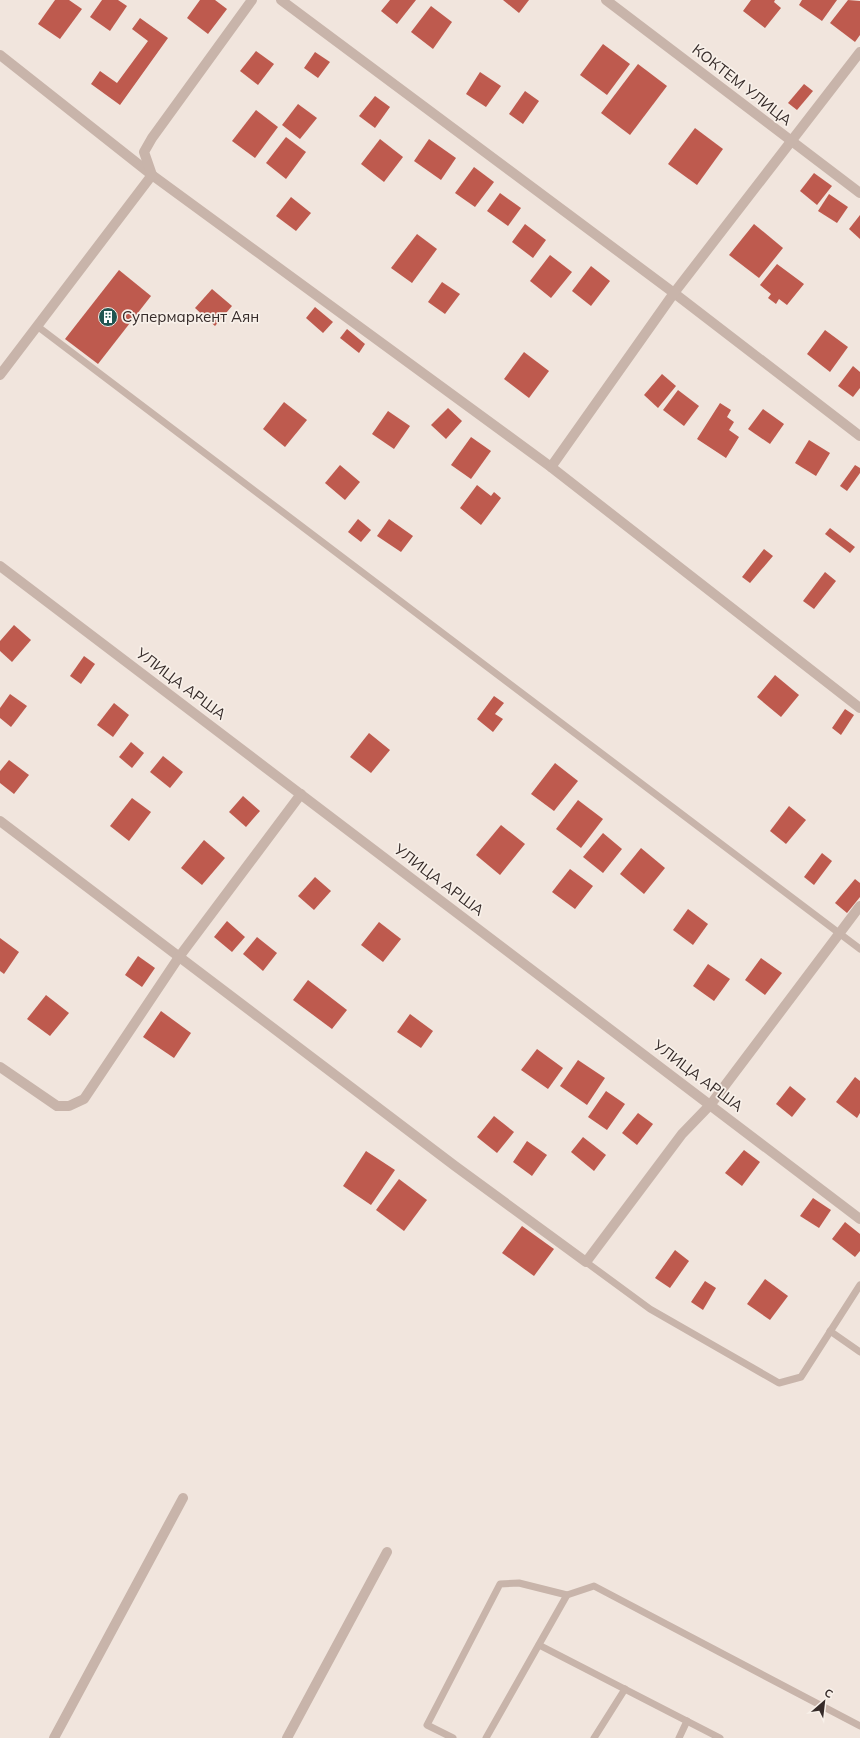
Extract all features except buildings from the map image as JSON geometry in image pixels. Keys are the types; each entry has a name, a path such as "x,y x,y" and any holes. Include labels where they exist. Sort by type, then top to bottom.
{"street":[{"path":"152,175 144,152 152,138 252,0"},
{"path":"282,0 674,293 860,436"},
{"name":"КОКТЕМ УЛИЦА","path":"606,0 860,193"},
{"path":"551,467 674,293 860,52"},
{"path":"0,55 152,175 551,467 860,708"},
{"path":"0,375 152,175"},
{"name":"УЛИЦА АРША","path":"0,566 860,1218"},
{"path":"0,1068 57,1106 69,1106 84,1099 180,957 301,794"},
{"path":"0,821 455,1166 586,1262 682,1134 711,1104 860,906"},
{"path":"54,1738 183,1498"},
{"path":"287,1738 387,1552"}],"lane":[{"path":"37,326 860,949"},
{"path":"586,1262 650,1309 779,1383 801,1377 860,1285"},
{"path":"830,1331 860,1352"},
{"path":"453,1738 427,1725 500,1584 520,1583 567,1595 594,1586 860,1726"},
{"path":"486,1738 567,1595"},
{"path":"539,1645 720,1738"},
{"path":"594,1738 625,1689"},
{"path":"679,1738 687,1721"}],"place":[{"name":"Супермаркент Аян","path":"108,317"}]}
